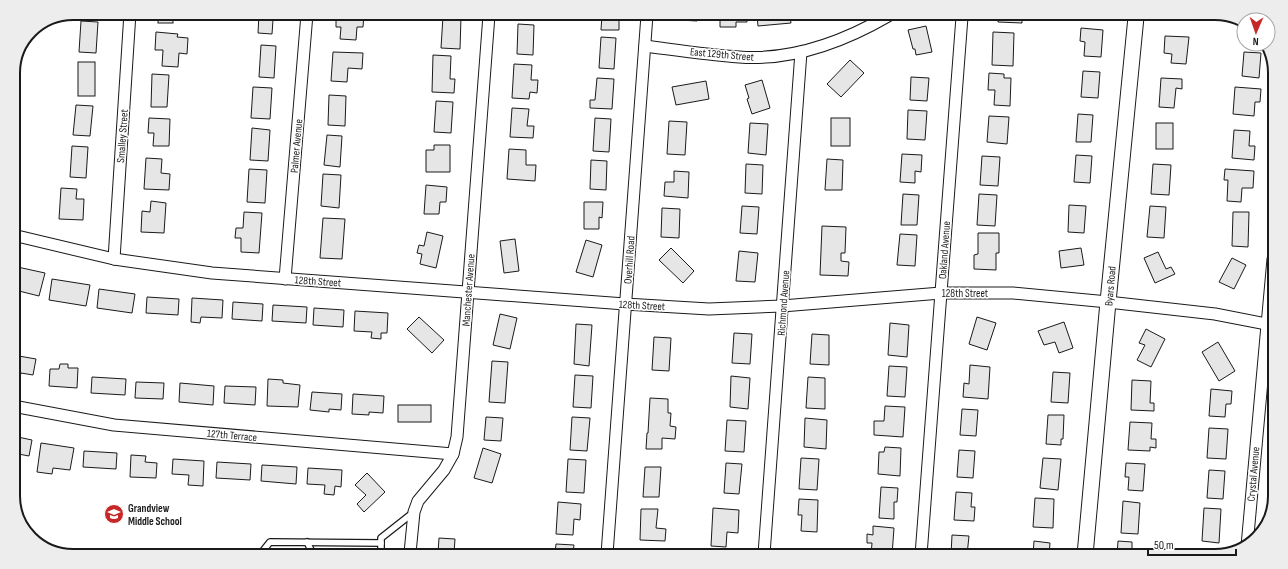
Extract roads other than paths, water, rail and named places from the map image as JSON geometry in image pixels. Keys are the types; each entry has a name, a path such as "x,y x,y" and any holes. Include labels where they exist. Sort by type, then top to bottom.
{"street":[{"name":"Smalley Street","path":"114,259 130,20"},
{"name":"Palmer Avenue","path":"285,279 307,20"},
{"name":"Manchester Avenue","path":"410,549 414,512 418,501 444,470 453,454 457,437 489,20"},
{"name":"Overhill Road","path":"607,549 647,20"},
{"name":"East 129th Street","path":"645,46 740,57 774,56 801,52 833,43 881,20"},
{"name":"Oakland Avenue","path":"921,549 962,20"},
{"name":"Byars Road","path":"1086,549 1136,20"},
{"name":"Richmond Avenue","path":"764,549 801,52"},
{"name":"128th Street","path":"20,237 114,259 212,273 625,304 709,309 782,306 941,293 1013,293 1215,314 1268,324"},
{"name":"Crystal Avenue","path":"1248,537 1268,343"},
{"name":"127th Terrace","path":"20,407 114,424 453,454"}],"lane":[{"path":"381,549 381,538 414,512"},
{"path":"264,549 270,542 381,543"},
{"path":"308,542 311,549"}],"place":[{"name":"Grandview Middle School","path":"114,514"}]}
